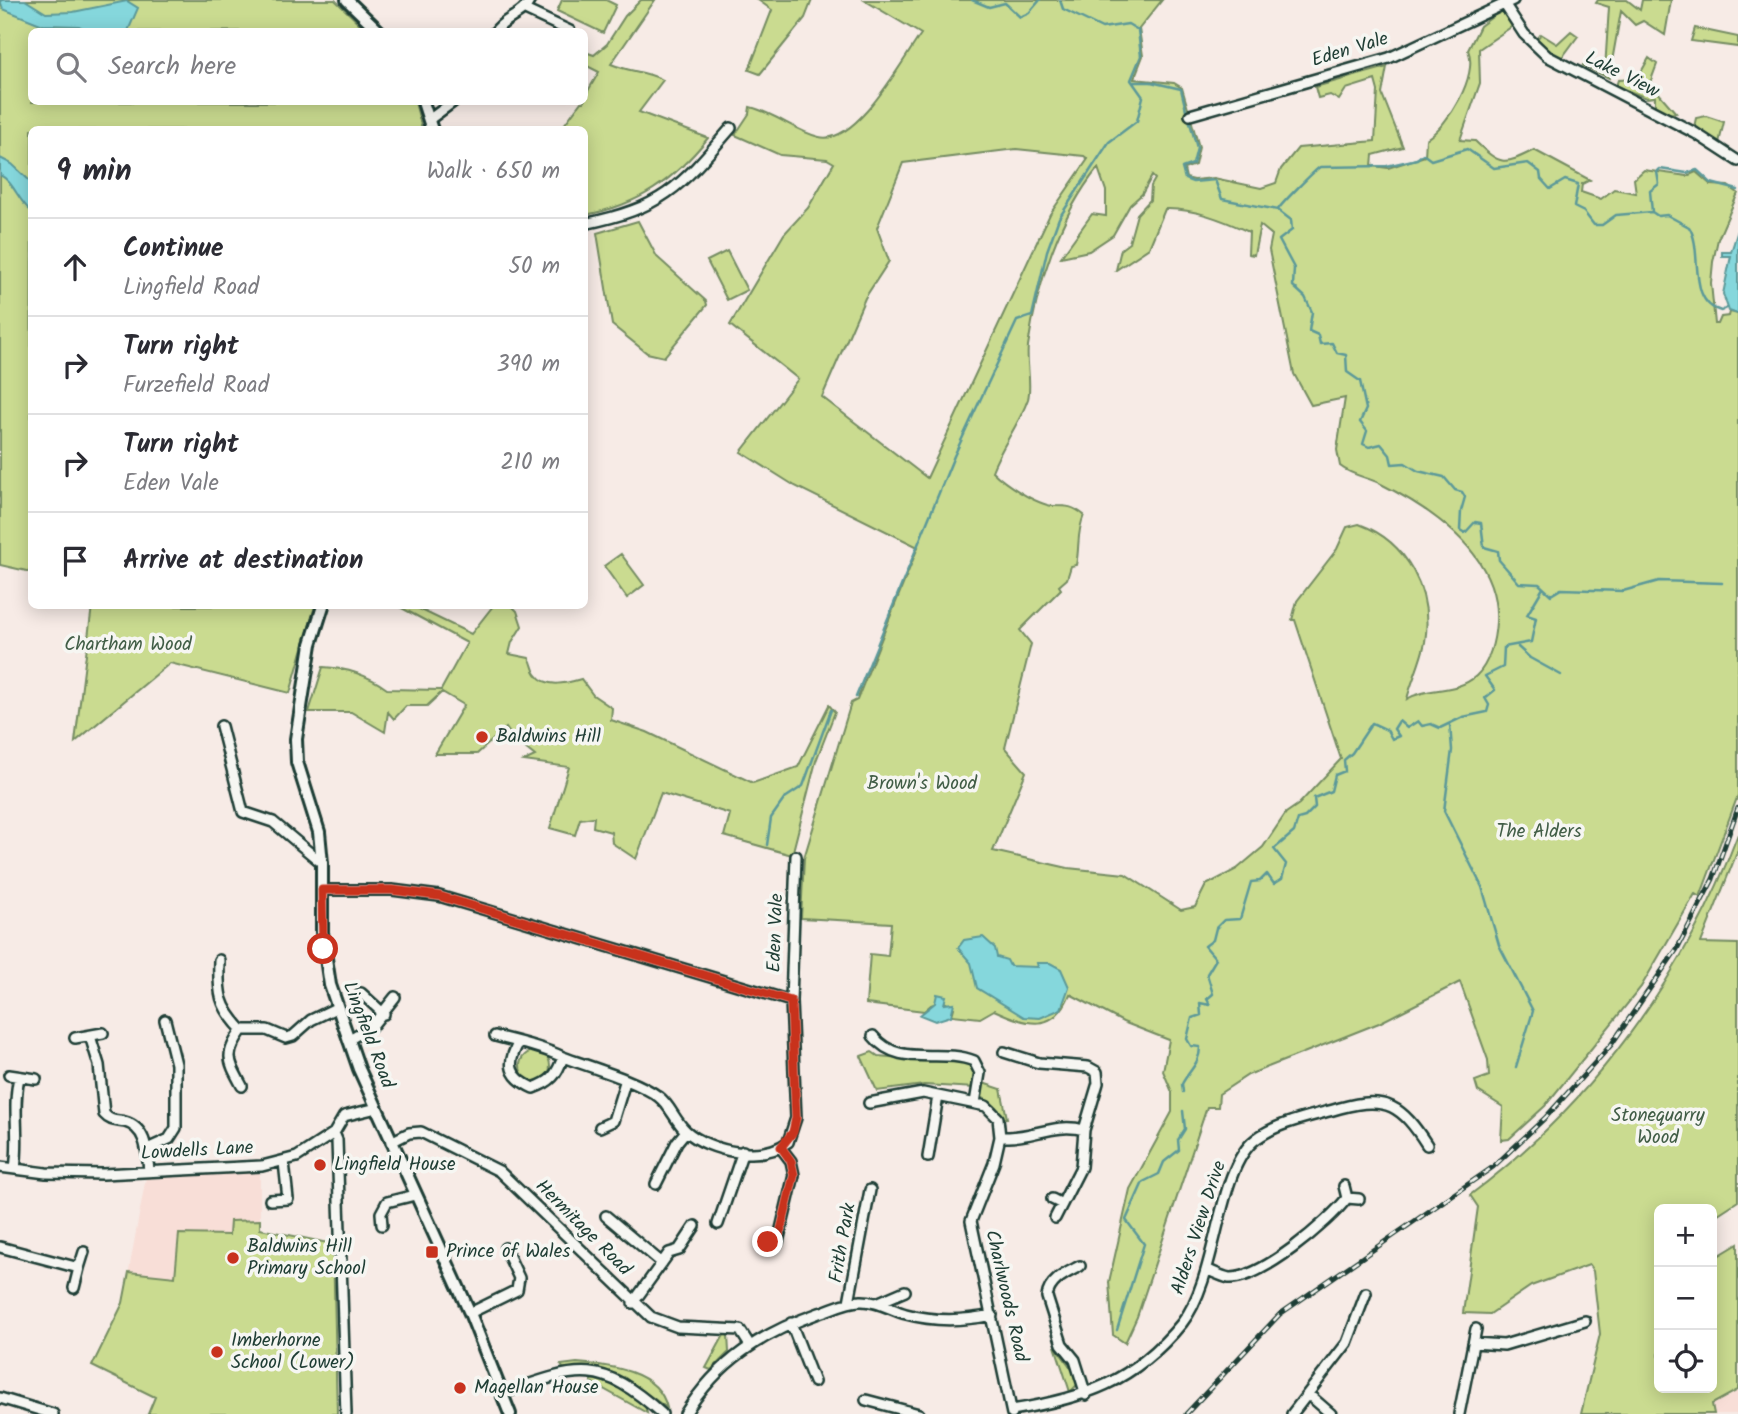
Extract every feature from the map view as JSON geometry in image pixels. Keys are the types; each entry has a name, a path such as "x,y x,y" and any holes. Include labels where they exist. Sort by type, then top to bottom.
{"street":[{"path":"347,0 376,28"},
{"path":"497,28 500,23 525,10 530,0"},
{"name":"Eden Vale","path":"1190,115 1389,58 1509,2"},
{"name":"Lake View","path":"1509,2 1524,34 1547,56 1695,133 1738,161"},
{"path":"525,10 562,28"},
{"path":"424,105 431,124 450,105"},
{"path":"588,223 634,212 662,198 731,128"},
{"name":"Lingfield Road","path":"322,609 311,645 296,738 296,762 319,832 323,949 336,1009 391,1142 470,1313 510,1414"},
{"path":"221,726 243,812 273,821 322,863"},
{"name":"Eden Vale","path":"781,1147 793,1132 796,1118 791,1001 796,856"},
{"path":"322,890 392,890 439,896 791,1001"},
{"path":"219,960 218,989 225,1012 242,1030 267,1030 286,1038 311,1020 336,1009"},
{"path":"361,993 384,1014"},
{"path":"348,1040 372,1026 395,998"},
{"path":"147,1149 169,1139 176,1128 176,1064 164,1020"},
{"path":"242,1030 230,1047 229,1062 242,1086"},
{"path":"75,1038 103,1033"},
{"path":"89,1036 99,1065 104,1115 137,1129 147,1149 149,1171"},
{"path":"495,1036 564,1057 661,1098 686,1131 711,1145 759,1153 781,1147 791,1161 794,1175 778,1242 768,1242"},
{"path":"873,1037 880,1045 903,1056 963,1056 974,1061 980,1073 975,1103"},
{"path":"519,1042 512,1054 512,1074 533,1088 546,1084 557,1074 564,1057"},
{"path":"1004,1052 1039,1063 1093,1068 1098,1083 1084,1130 1082,1167 1055,1218"},
{"path":"15,1168 18,1147 14,1076 36,1079"},
{"path":"600,1127 613,1122 625,1082"},
{"path":"869,1103 884,1102 908,1093 975,1103 993,1110 998,1118 1000,1137 1031,1137 1058,1126 1084,1130"},
{"path":"928,1157 938,1096"},
{"name":"Alders View Drive","path":"1012,1412 1086,1395 1116,1381 1167,1339 1194,1306 1208,1270 1233,1172 1248,1145 1263,1134 1357,1103 1372,1102 1384,1103 1401,1111 1422,1142"},
{"name":"Lowdells Lane","path":"0,1167 46,1173 241,1168 284,1162 334,1133 344,1116 377,1108"},
{"path":"656,1184 677,1142 686,1131"},
{"name":"Hermitage Road","path":"391,1142 409,1133 421,1132 499,1171 634,1303 661,1322 678,1327 740,1330 749,1344"},
{"path":"334,1133 337,1140 346,1414"},
{"name":"Charlwoods Road","path":"1000,1137 994,1163 971,1221 1012,1412"},
{"path":"718,1224 743,1151"},
{"path":"270,1199 288,1199 284,1162"},
{"path":"1344,1186 1347,1198"},
{"name":"Frith Park","path":"849,1302 870,1190"},
{"path":"382,1225 381,1213 387,1202 415,1195"},
{"path":"1208,1270 1229,1278 1257,1271 1336,1212 1347,1198"},
{"path":"1347,1198 1359,1199"},
{"path":"1052,1199 1062,1204"},
{"path":"606,1216 662,1263"},
{"path":"634,1303 669,1254 679,1250 695,1226"},
{"path":"0,1247 79,1268"},
{"path":"470,1313 517,1290 519,1278 505,1248"},
{"path":"74,1288 83,1252"},
{"path":"1080,1265 1058,1279 1048,1289 1047,1297 1062,1344 1075,1360 1086,1395"},
{"path":"877,1303 905,1291"},
{"path":"1292,1414 1347,1343 1357,1304 1366,1293"},
{"path":"685,1414 731,1357 749,1344 791,1323 849,1302 877,1303 922,1318 961,1320 992,1315"},
{"path":"1473,1343 1504,1345 1586,1321"},
{"path":"791,1323 814,1382"},
{"path":"1459,1414 1476,1329"},
{"path":"504,1394 559,1374 587,1373 624,1382 652,1410 662,1414"},
{"path":"1308,1394 1331,1414"},
{"path":"0,1398 53,1414"},
{"path":"866,1399 919,1414"}],"shaded area":[{"path":"260,1171 260,1229 333,1244 337,1414 148,1414 155,1397 92,1366 123,1303 146,1177"},
{"path":"1738,1390 1738,1414 1648,1414 1728,1397"}],"green space":[{"path":"0,0 335,0 364,28 28,28 28,105 416,105 421,126 28,126 28,571 0,565"},
{"path":"562,0 606,0 616,5 603,33 557,11"},
{"path":"641,0 655,0 611,64 663,80 639,112 708,138 682,167 654,189 622,205 588,214 588,126 563,126 579,105 588,105 588,91 599,72 588,66 588,53 594,55 607,44 625,16"},
{"path":"758,0 812,0 805,18 760,74 749,70 772,10"},
{"path":"864,0 1162,0 1139,29 1143,56 1134,79 1174,83 1182,88 1199,147 1195,165 1184,169 1186,178 1214,178 1261,188 1276,183 1281,169 1298,148 1375,141 1378,91 1375,80 1346,89 1339,100 1330,95 1318,98 1315,87 1387,67 1382,94 1403,147 1373,155 1372,166 1388,168 1425,156 1426,139 1452,112 1465,86 1469,73 1468,50 1480,26 1503,9 1514,25 1479,49 1480,83 1460,140 1475,141 1496,159 1508,161 1534,150 1590,180 1582,184 1581,192 1601,199 1614,189 1636,193 1634,179 1644,170 1687,176 1696,172 1711,185 1728,186 1738,193 1718,239 1711,283 1715,324 1718,324 1721,317 1729,316 1730,312 1738,314 1738,795 1700,897 1695,894 1641,987 1545,1106 1509,1139 1501,1140 1503,1107 1478,1091 1475,1081 1489,1076 1488,1060 1460,982 1379,1023 1248,1075 1219,1094 1218,1107 1207,1107 1137,1317 1125,1343 1113,1335 1109,1282 1130,1189 1172,1112 1172,1092 1163,1071 1169,1040 1123,1022 1070,994 1056,1015 1048,1021 1038,1023 994,1010 980,1018 952,1015 954,1008 943,1001 924,1011 866,1004 870,954 888,956 891,923 801,918 804,858 851,703 857,700 918,547 795,486 741,452 798,379 730,325 784,234 808,208 834,163 827,159 780,155 735,135 749,114 750,107 819,137 833,136 848,129 877,99 921,34","holes":["1016,149 1084,156 1088,159 1050,214 927,478 822,397 865,298 889,261 877,228 903,163","1098,168 1106,191 1106,216 1092,214 1061,257 1089,251 1113,235 1130,205 1142,194 1152,176 1155,179 1151,186 1150,200 1137,214 1129,243 1121,249 1116,270 1149,248 1165,209 1197,213 1249,232 1248,254 1254,255 1260,225 1272,235 1269,250 1294,374 1311,405 1345,398 1337,450 1340,466 1379,483 1440,520 1474,555 1487,575 1494,598 1494,636 1481,671 1468,682 1424,692 1407,699 1425,642 1425,605 1421,587 1404,556 1391,543 1359,524 1347,527 1337,549 1297,601 1292,620 1295,620 1341,759 1299,804 1286,813 1263,847 1237,869 1206,885 1195,907 1181,910 1125,874 1068,868 993,851 1026,772 1005,748 1031,644 1020,630 1061,589 1059,586 1067,579 1071,566 1076,565 1084,515 1070,507 1047,505 1030,498 992,471 1028,399 1028,346 1037,299 1052,252 1072,207"]},
{"path":"1598,0 1627,0 1640,10 1642,0 1671,0 1665,35 1643,21 1635,25 1621,11 1609,78 1582,65 1605,69 1609,7 1596,3"},
{"path":"1695,28 1738,37 1738,47 1691,41"},
{"path":"1571,31 1578,36 1561,59 1536,40 1541,34 1557,44"},
{"path":"1649,58 1657,64 1650,83 1676,113 1664,114 1655,109 1655,97 1647,98 1616,86 1618,80 1637,79"},
{"path":"1706,116 1724,122 1719,143 1694,127 1696,118"},
{"path":"638,221 657,257 706,301 707,305 664,357 647,353 612,325 597,233"},
{"path":"727,251 747,290 727,300 707,261"},
{"path":"621,554 644,585 627,598 604,566"},
{"name":"Chartham Wood","path":"92,609 314,609 290,693 170,663 75,742"},
{"path":"404,609 419,609 471,634 491,609 515,609 522,626 512,642 509,654 529,658 540,679 557,684 581,679 593,695 612,708 611,720 647,732 753,783 798,767 829,705 835,712 816,761 792,855 724,836 730,814 661,793 636,859 612,843 611,832 593,827 594,817 580,819 575,835 550,828 569,767 524,761 535,756 514,739 506,728 477,754 435,754 464,705 442,692 427,706 406,706 394,719 388,712 385,732 351,712 309,712 323,667 357,673 387,689 441,690 467,643"},
{"name":"Stonequarry Wood","path":"1738,834 1738,850 1701,943 1738,944 1738,1201 1717,1215 1717,1204 1654,1204 1654,1393 1717,1393 1717,1254 1738,1244 1738,1390 1712,1404 1714,1414 1581,1414 1600,1334 1593,1271 1589,1265 1531,1286 1490,1314 1463,1313 1478,1207 1470,1195 1556,1120 1630,1034 1691,938"},
{"path":"535,1051 546,1055 550,1066 546,1077 535,1081 524,1077 520,1066 524,1055"},
{"path":"872,1052 878,1056 914,1059 961,1059 976,1068 975,1088 924,1085 877,1091 861,1056"},
{"path":"983,1083 1001,1089 1007,1118 1003,1118 996,1107 982,1097"},
{"path":"260,1220 260,1229 333,1244 337,1414 148,1414 155,1397 92,1366 123,1303 129,1272 175,1277 179,1234 229,1235 230,1221"},
{"path":"724,1335 728,1335 729,1352 711,1370 706,1368"},
{"path":"1055,1346 1077,1376 1077,1385 1070,1392"},
{"path":"577,1363 617,1368 643,1378 654,1385 662,1395 667,1408 625,1378 595,1369 563,1368 561,1365"},
{"path":"592,1379 621,1386 644,1402 647,1413 591,1382"}],"water":[{"path":"0,0 25,0 46,13 73,12 127,1 138,8 129,28 43,25 3,9"},
{"path":"0,158 12,164 28,179 28,208 9,182 0,175"},
{"path":"1738,230 1738,314 1729,311 1723,294 1731,256 1722,256 1722,252 1731,252"},
{"path":"983,937 995,948 997,957 1007,960 1010,966 1038,967 1037,963 1050,963 1061,969 1069,987 1061,1009 1040,1018 1024,1017 977,988 971,963 958,948 964,940"},
{"path":"937,994 946,996 944,1004 954,1003 951,1016 935,1021 920,1015 935,1003"}],"waterway":[{"path":"972,0 989,7 1005,3 1020,17 1029,13 1040,0"},
{"path":"856,697 954,456 1017,321 1032,316 1047,251 1059,218 1109,142 1137,121 1143,97 1131,80 1141,56 1138,30 1128,24 1102,28 1063,9 1060,0"},
{"path":"1133,82 1151,82 1181,89 1186,110"},
{"path":"1189,119 1197,148 1193,164 1182,168 1185,179 1193,182 1215,180 1222,199 1278,210 1291,220 1292,230 1279,240 1294,268 1293,286 1305,297 1312,312 1309,331 1318,335 1320,344 1332,343 1337,353 1346,355 1347,372 1360,381 1366,409 1360,422 1367,431 1363,444 1369,447 1381,444 1390,455 1392,464 1405,463 1418,471 1444,477 1455,490 1462,492 1465,497 1460,530 1465,533 1475,522 1481,523 1484,547 1498,551 1499,560 1519,583 1539,584 1551,595 1561,589 1623,591 1659,581 1722,583"},
{"path":"1278,210 1320,167 1387,166 1417,159 1423,154 1431,160 1467,149 1494,168 1528,163 1540,172 1541,179 1550,189 1565,180 1578,184 1574,207 1584,212 1594,225 1602,225 1616,215 1652,212 1658,216 1667,215 1689,227 1703,297 1710,306 1721,311 1727,308"},
{"path":"1652,212 1650,191 1659,184 1657,172 1660,169 1687,173 1697,170 1711,183 1738,190"},
{"path":"1183,1092 1182,1084 1200,1053 1200,1047 1191,1046 1187,1039 1192,1018 1201,1015 1200,1003 1210,1005 1207,999 1213,994 1207,974 1216,959 1205,946 1213,940 1216,928 1224,920 1240,919 1251,882 1260,881 1267,874 1274,884 1282,879 1286,864 1274,849 1294,832 1298,819 1305,817 1315,807 1314,798 1331,791 1335,775 1345,771 1344,760 1352,753 1372,723 1387,730 1392,739 1399,736 1394,729 1399,721 1407,728 1418,721 1422,726 1431,724 1440,728 1463,717 1487,712 1489,705 1485,698 1495,690 1485,676 1503,667 1504,647 1531,642 1536,618 1527,615 1543,588"},
{"path":"1518,647 1530,658 1561,675"},
{"path":"767,845 771,818 785,798 803,786 831,710"},
{"path":"1450,724 1452,750 1444,811 1482,887 1499,945 1533,1011 1516,1067"},
{"path":"1117,1330 1144,1244 1126,1220 1143,1182 1159,1174 1164,1162 1179,1150 1178,1140 1185,1129 1183,1111"}],"railway":[{"path":"1186,1414 1280,1314 1493,1167 1546,1117 1611,1045 1677,949 1713,879 1738,808"}],"place":[{"name":"Baldwins Hill","path":"482,737"},
{"name":"Lingfield House","path":"320,1165"},
{"name":"Prince of Wales","path":"432,1252"},
{"name":"Baldwins Hill Primary School","path":"233,1258"},
{"name":"Imberhorne School (Lower)","path":"217,1352"},
{"name":"Magellan House","path":"460,1388"}],"route":[{"path":"323,949 322,890 415,891 791,1001 796,1118 788,1142 781,1147 791,1161 794,1175 778,1242 768,1242"}],"park label":[{"name":"Brown's Wood","path":"922,784"},
{"name":"The Alders","path":"1539,832"}]}
